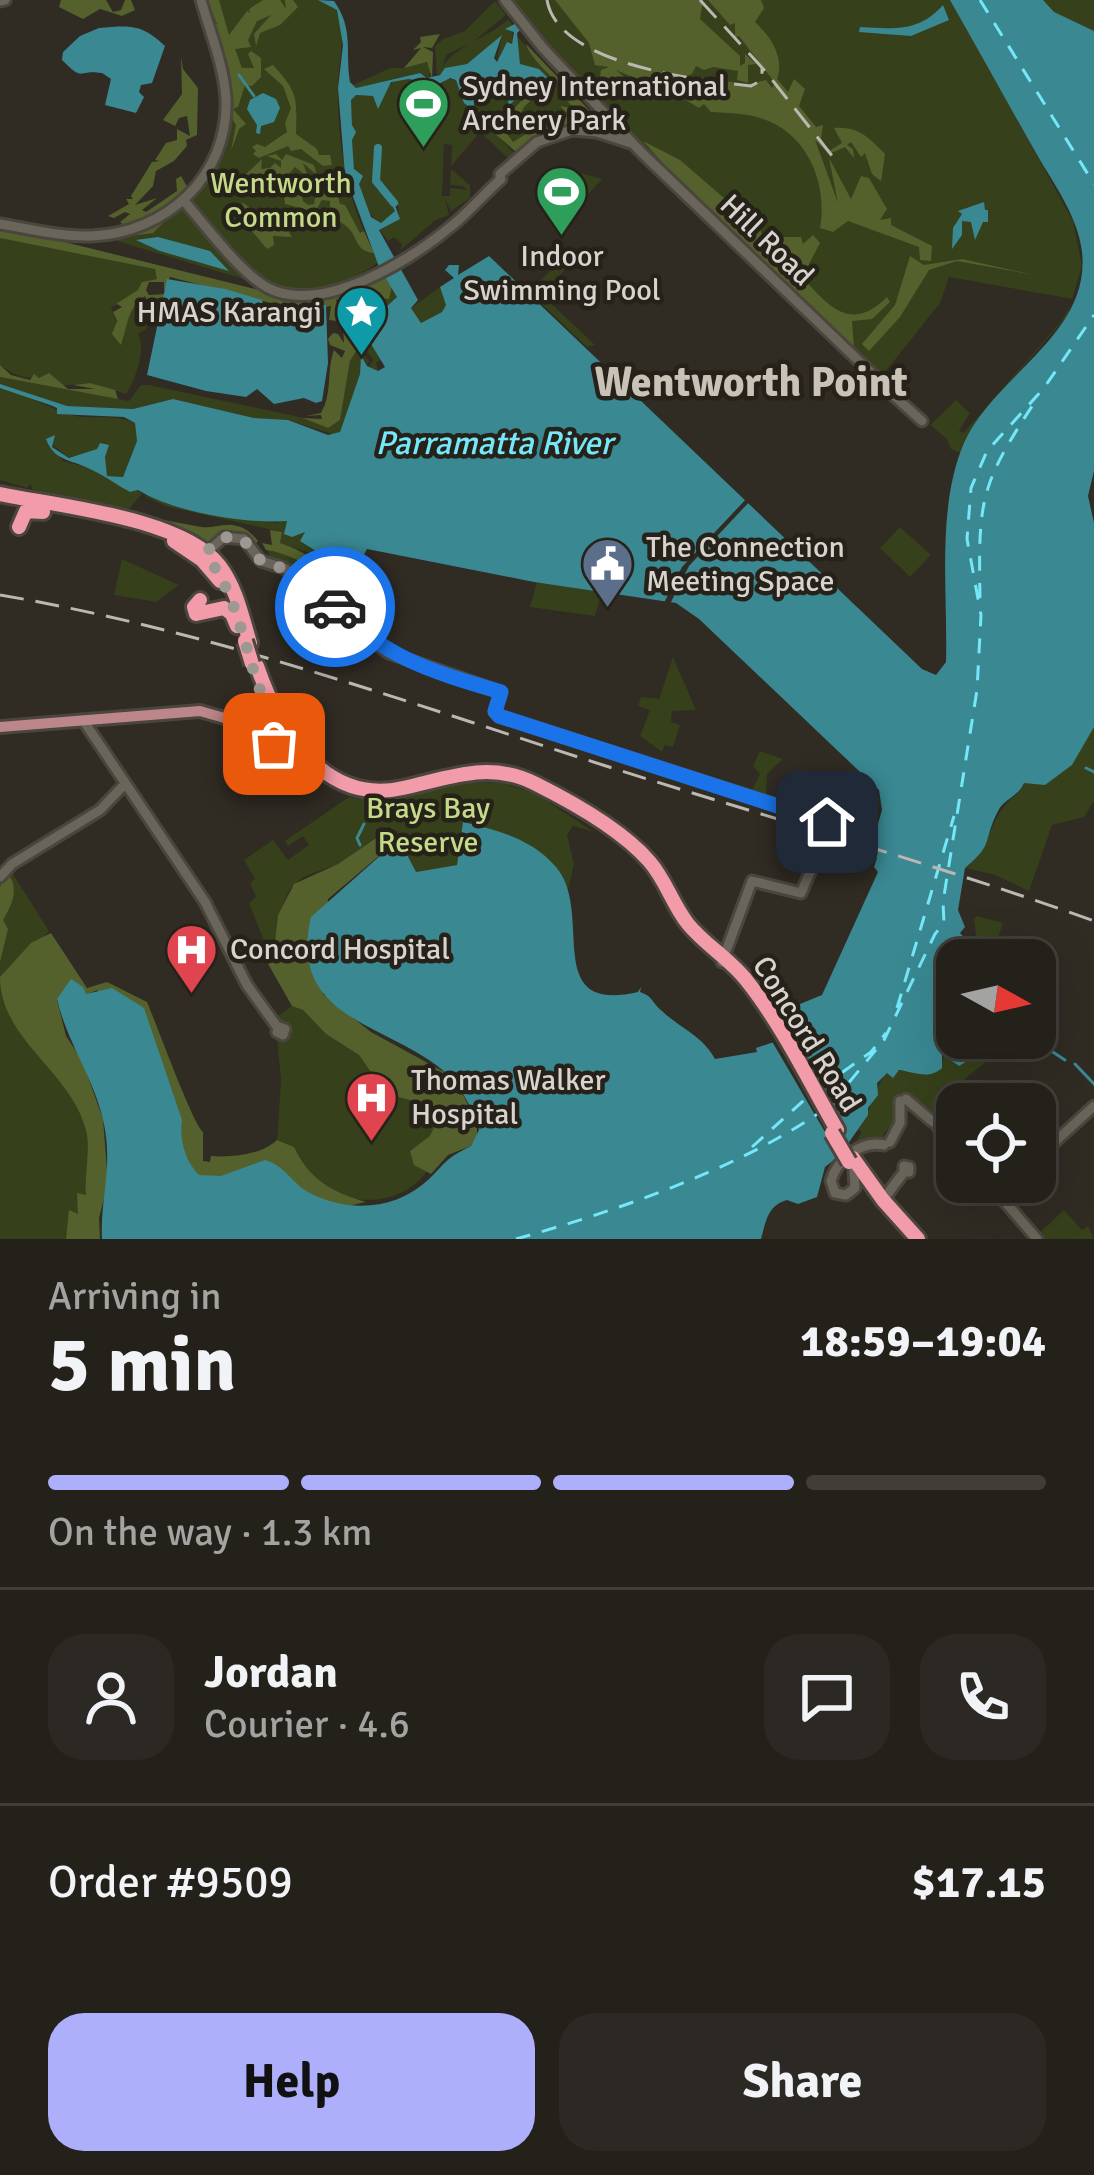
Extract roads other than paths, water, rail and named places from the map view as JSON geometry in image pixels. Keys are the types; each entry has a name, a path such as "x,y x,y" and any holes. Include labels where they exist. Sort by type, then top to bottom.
{"highway":[{"path":"0,498 101,521"},
{"path":"0,498 18,508 19,527 28,510 129,526 176,537 219,571"},
{"path":"0,498 174,532 219,571 283,744 314,774 353,790"},
{"path":"129,526 219,571"},
{"path":"145,530 188,548 219,571"},
{"path":"200,600 194,608 198,615 214,608 244,630"},
{"path":"283,744 353,790"},
{"name":"Concord Road","path":"353,790 398,789 476,771 513,775 540,786 654,857 684,919 723,960 759,1015 777,1033"},
{"name":"Concord Road","path":"353,790 389,797 474,777 527,786 603,830 640,858 655,876 680,926 749,983 852,1163 915,1239"},
{"path":"851,1193 860,1187 875,1193 891,1185"}],"main road":[{"path":"0,727 193,712 283,744"}],"street":[{"path":"0,224 99,236 149,223 184,201 212,164 226,112 223,76 202,0"},
{"name":"Hill Road","path":"503,0 599,112 922,421"},
{"path":"184,201 257,280 296,295 326,294 414,251 464,212 537,142 599,112"},
{"path":"570,130 632,143"},
{"path":"219,571 224,537 240,537 259,562"},
{"path":"219,571 230,539 240,541 259,562 294,575 389,653 501,692 496,714 826,821 829,827 800,894 752,881 723,960"},
{"path":"83,720 205,902 249,988 278,1028"},
{"path":"0,878 12,865 100,809 124,785"},
{"path":"891,1185 905,1104 936,1124"},
{"path":"1056,1141 1094,1106"},
{"path":"852,1163 856,1184 851,1193 839,1195 832,1189 838,1164 867,1144 894,1155"},
{"path":"1006,1203 1037,1239"}],"water":[{"name":"Parramatta River","path":"318,0 334,1 340,11 347,31 350,82 356,88 420,73 427,78 440,75 445,68 467,64 502,35 494,58 497,62 507,42 512,44 514,32 505,29 526,18 528,23 517,33 520,64 539,69 552,82 551,92 539,96 531,86 507,107 510,95 499,83 484,84 472,109 464,103 456,80 450,78 428,90 425,83 409,79 391,82 378,109 373,96 356,95 351,100 356,132 354,169 363,176 359,184 371,217 381,223 395,211 392,197 400,219 379,230 418,300 411,308 421,323 446,305 440,287 454,278 445,270 449,265 459,265 458,275 489,256 922,669 936,675 946,662 945,551 955,468 978,419 1057,331 1072,307 1081,281 1082,252 1064,200 950,0 1043,0 1054,12 1094,31 1094,471 1088,496 1094,523 1094,727 1072,765 1045,785 1024,783 1001,807 984,847 965,868 958,910 965,927 960,933 966,939 936,939 936,1059 942,1059 942,1068 932,1074 899,1070 893,1078 887,1073 877,1083 878,1095 868,1115 840,1155 825,1167 817,1197 776,1206 761,1239 102,1239 104,1124 57,999 71,979 86,994 112,988 144,1008 182,1120 184,1149 199,1175 221,1176 265,1160 325,1199 356,1206 387,1203 415,1190 471,1146 479,1130 466,1099 446,1073 348,1015 328,999 314,978 308,952 311,917 399,839 416,872 457,865 463,822 501,832 536,849 556,867 567,886 579,974 589,988 608,995 638,992 641,987 640,992 698,1038 715,1059 757,1052 756,1048 780,1040 800,1004 822,995 878,872 874,867 877,858 870,852 882,810 879,790 699,619 676,603 534,582 367,549 352,574 300,541 305,532 292,537 284,534 287,521 232,519 191,511 138,490 130,492 60,457 50,447 46,439 55,435 52,447 69,458 97,449 100,443 109,445 107,476 123,477 137,441 135,423 124,417 57,414 57,408 0,388 0,384 67,406 133,409 173,399 254,418 288,420 328,435 340,432 360,374 361,355 367,366 378,371 385,367 365,334 371,303 386,307 397,297 379,267 345,175 338,88 343,45 337,10"},
{"path":"943,5 949,20 911,36 859,32 860,27 915,24"},
{"path":"99,28 135,28 165,46 152,83 141,85 139,92 144,97 136,113 105,105 111,79 102,73 78,73 62,60 63,52 80,36"},
{"path":"263,93 276,99 280,108 274,122 261,126 260,134 247,109 250,100"},
{"path":"984,202 988,222 983,222 975,240 971,222 962,221 962,235 952,249 953,228 962,214 958,211"},
{"path":"158,237 210,251 229,271 136,240"},
{"path":"167,279 262,300 266,314 274,306 301,311 326,305 328,363 322,401 304,398 274,404 257,389 246,397 147,375"}],"waterway":[{"path":"239,75 254,96"},
{"path":"378,148 376,181 394,203"},
{"path":"1086,768 1094,772"},
{"path":"360,845 357,838 364,824"},
{"path":"1056,1054 1065,1060"},
{"path":"1075,1064 1094,1084"}],"railway":[{"path":"547,0 557,22 576,40 633,65 751,86 762,80 762,68"},
{"path":"700,0 766,72 833,157"},
{"path":"0,595 154,627 306,670 1094,921"}],"place":[{"name":"Sydney International Archery Park","path":"423,149"},
{"name":"Indoor Swimming Pool","path":"562,237"},
{"name":"HMAS Karangi","path":"361,358"},
{"name":"The Connection Meeting Space","path":"607,610"},
{"name":"Concord Hospital","path":"191,995"},
{"name":"Thomas Walker Hospital","path":"372,1143"}],"district":[{"name":"Wentworth Point","path":"751,381"}],"park label":[{"name":"Wentworth Common","path":"281,200"},
{"name":"Brays Bay Reserve","path":"428,825"}]}
